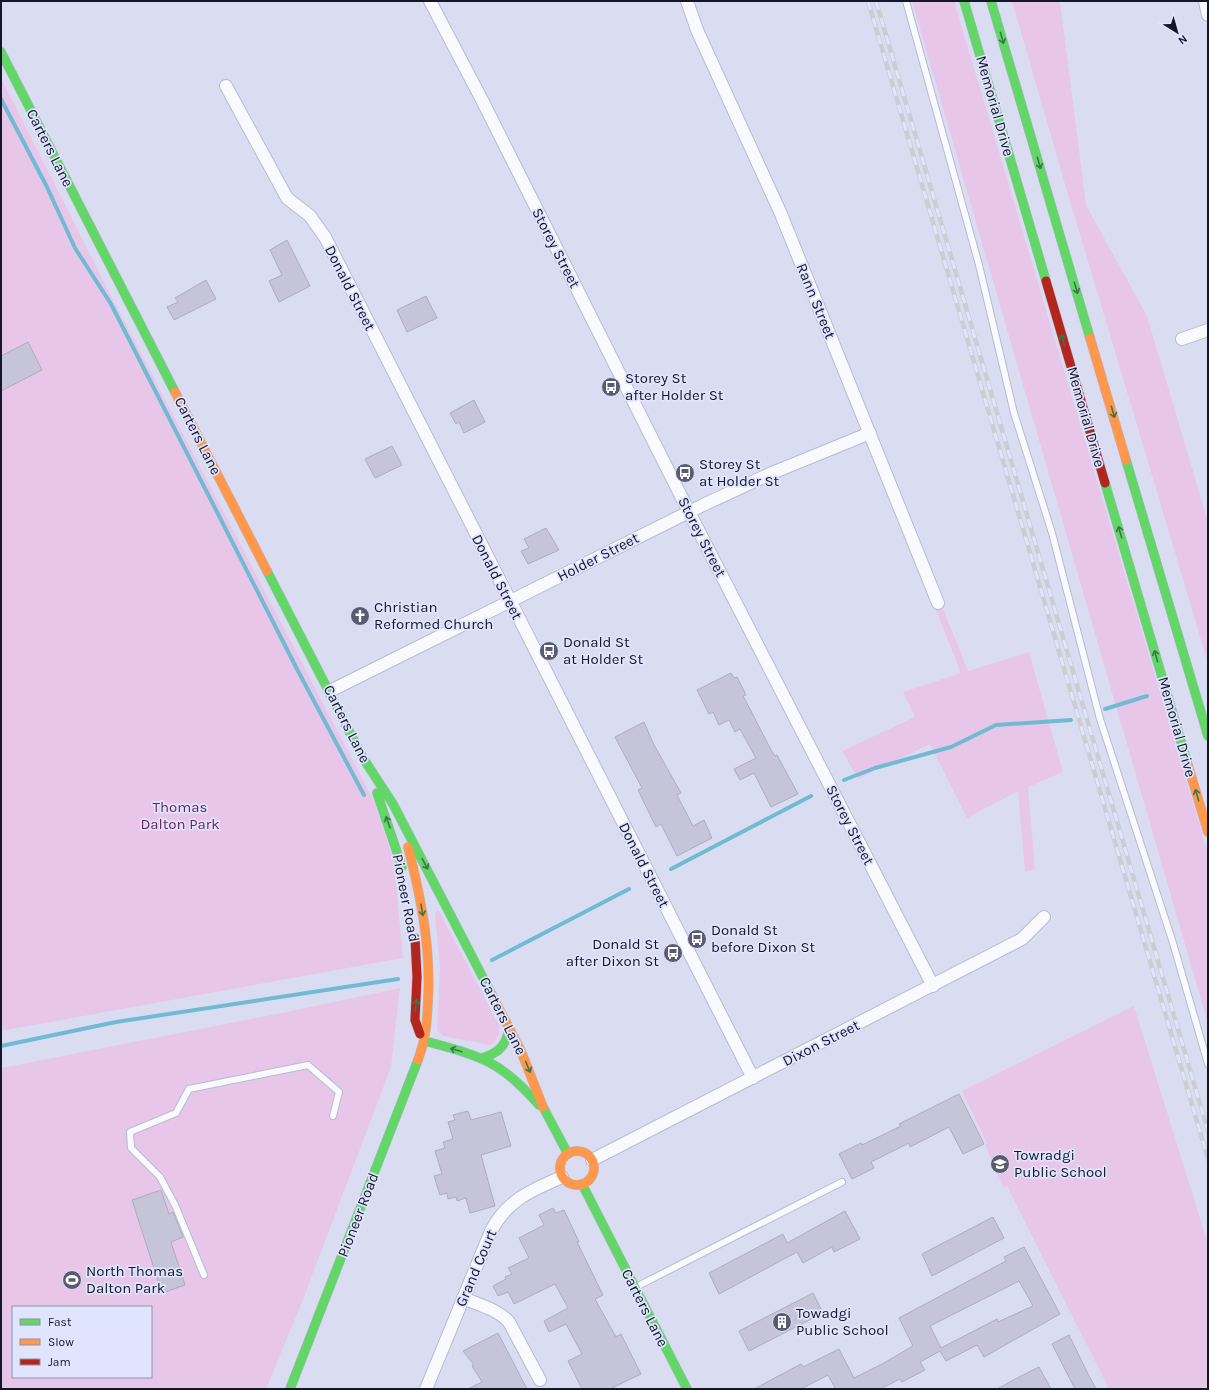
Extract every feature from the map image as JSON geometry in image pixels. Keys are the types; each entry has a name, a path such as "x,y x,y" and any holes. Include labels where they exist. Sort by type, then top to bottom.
{"main road":[{"name":"Memorial Drive","path":"964,1 1208,832"},
{"name":"Memorial Drive","path":"991,1 1208,736"},
{"name":"Carters Lane","path":"1,52 330,691 363,758 400,817 529,1068 544,1110 568,1154"},
{"name":"Pioneer Road","path":"363,758 396,846 405,880"},
{"name":"Carters Lane","path":"400,817 414,872"},
{"name":"Pioneer Road","path":"290,1389 425,1041 429,964 422,906 414,872"},
{"name":"Pioneer Road","path":"414,929 417,977 415,1020 417,1029 425,1041"},
{"path":"482,1058 497,1052 506,1043 508,1027"},
{"name":"Carters Lane","path":"425,1041 482,1058 498,1066 514,1078 544,1110"},
{"path":"579,1152 584,1153 592,1160 594,1165 593,1174 587,1182 582,1184 571,1184 562,1177 560,1167 564,1157 568,1154 579,1152"},
{"name":"Carters Lane","path":"582,1184 687,1389"}],"street":[{"name":"Storey Street","path":"430,1 482,100 689,512 933,986"},
{"name":"Rann Street","path":"687,1 697,30 781,214 938,603"},
{"path":"1205,1 1208,15"},
{"name":"Donald Street","path":"226,86 287,198 310,216 325,237 509,602 753,1078"},
{"path":"1182,339 1208,330"},
{"name":"Holder Street","path":"330,691 689,512 772,473 870,432"},
{"name":"Dixon Street","path":"592,1160 1022,939 1044,917"},
{"name":"Grand Court","path":"426,1389 491,1231 499,1216 508,1206 520,1198 562,1177"},
{"path":"463,1298 497,1312 504,1317 512,1328 540,1380"}],"lane":[{"path":"906,1 979,265 1014,413 1052,533 1100,719 1174,943 1208,1064"},
{"path":"204,1275 174,1205 160,1177 131,1148 130,1132 176,1113 189,1089 308,1065 339,1092 333,1116"},
{"path":"634,1288 842,1182"}],"green space":[{"path":"912,1 954,1 1208,853 1208,1024"},
{"path":"1012,1 1060,1 1086,205 1147,316 1208,522 1208,663 1064,181"},
{"name":"Thomas Dalton Park","path":"1,78 107,288 374,801 394,862 403,958 1,1031"},
{"path":"941,604 968,671 1029,652 1063,772 1028,787 1035,869 1025,872 1018,791 967,818 930,744 858,779 842,751 915,717 903,692 961,673 934,605"},
{"path":"439,911 499,1025 499,1034 494,1043 490,1045 443,1036 437,1030 440,968 435,915 436,912"},
{"path":"400,988 391,1067 302,1302 266,1389 1,1389 1,1068 277,1014"},
{"path":"1134,1006 1208,1244 1208,1385 1200,1389 1109,1389 1007,1186 1004,1188 985,1145 987,1144 962,1091"}],"building":[{"path":"287,240 310,286 279,302 269,281 282,275 270,250"},
{"path":"206,280 216,299 174,320 167,307 178,302 175,298"},
{"path":"426,296 437,318 407,332 397,310"},
{"path":"28,342 42,370 1,391 1,356"},
{"path":"474,400 485,422 464,433 459,422 456,424 450,413"},
{"path":"392,446 402,465 375,478 365,459"},
{"path":"546,528 559,550 528,564 521,551 529,548 524,539"},
{"path":"731,673 734,678 737,677 746,695 743,696 771,750 775,756 777,755 798,794 771,807 754,773 740,780 734,769 756,758 740,729 735,732 729,720 719,725 713,712 709,714 697,690"},
{"path":"644,722 653,743 681,793 677,795 693,826 704,820 712,838 677,856 661,824 656,827 638,790 642,788 615,737"},
{"path":"959,1094 984,1144 963,1154 949,1127 910,1147 909,1143 871,1162 874,1168 852,1179 839,1154 861,1143 862,1145 901,1126 899,1124"},
{"path":"468,1111 471,1120 501,1112 511,1146 481,1155 495,1206 470,1213 466,1198 457,1201 456,1197 448,1199 447,1193 440,1195 434,1176 442,1174 435,1151 445,1148 443,1142 453,1139 448,1122 455,1120 453,1115"},
{"path":"161,1190 169,1214 173,1212 183,1237 171,1242 185,1285 162,1293 132,1200"},
{"path":"553,1208 556,1213 564,1210 579,1242 577,1242 603,1295 595,1299 616,1337 621,1334 641,1374 610,1389 582,1389 568,1361 582,1354 566,1324 549,1332 544,1321 568,1308 555,1284 514,1304 508,1292 498,1296 493,1286 506,1279 505,1277 512,1274 508,1268 529,1258 519,1238 544,1225 539,1215"},
{"path":"845,1211 860,1239 834,1252 832,1247 803,1263 797,1252 719,1294 709,1273 783,1234 787,1243"},
{"path":"993,1217 1004,1238 932,1276 922,1254"},
{"path":"1024,1247 1060,1314 984,1357 977,1345 946,1361 940,1351 920,1362 925,1370 902,1382 900,1379 880,1389 833,1389 835,1388 828,1375 801,1389 754,1389 801,1364 803,1367 839,1349 854,1378 882,1364 913,1346 899,1318 1006,1261 1004,1257","holes":["1019,1281 1033,1306 998,1322 997,1319 941,1348 930,1326"]},
{"name":"Towadgi Public School","path":"813,1293 823,1313 749,1351 739,1331"},
{"path":"498,1333 527,1389 468,1389 482,1382 472,1366 474,1365 463,1351"},
{"path":"1069,1335 1096,1389 1075,1389 1052,1344"},
{"path":"1039,1367 1051,1389 997,1389 1019,1377"}],"waterway":[{"path":"1,99 46,185 75,248 111,304 298,671 364,795"},
{"path":"1105,709 1147,696"},
{"path":"844,780 875,768 951,747 996,725 1071,720"},
{"path":"671,869 811,796"},
{"path":"492,960 629,889"},
{"path":"1,1046 116,1022 398,979"}],"railway":[{"path":"868,1 1208,1159"},
{"path":"876,1 1208,1131"}],"traffic: fast":[{"path":"964,1 1046,281"},
{"path":"991,1 1090,338"},
{"path":"1,52 175,392"},
{"path":"1126,460 1208,736"},
{"path":"1105,483 1187,762"},
{"path":"267,571 363,758 393,804 493,997"},
{"path":"377,793 402,867"},
{"path":"482,1058 493,1054 501,1047 506,1039 509,1027"},
{"path":"425,1041 461,1051 488,1062 512,1078 539,1105"},
{"path":"290,1389 418,1060"},
{"path":"543,1107 568,1154"},
{"path":"582,1184 687,1389"}],"traffic: slow":[{"path":"1090,338 1126,460"},
{"path":"175,392 267,571"},
{"path":"1187,762 1208,832"},
{"path":"408,847 421,904 429,980 427,1024 423,1045 418,1060"},
{"path":"493,997 521,1051 543,1107"},
{"path":"577,1151 583,1152 589,1156 593,1162 594,1168 593,1174 589,1180 583,1184 577,1185 571,1184 565,1180 561,1174 560,1168 561,1162 565,1156 571,1152 577,1151"}],"traffic: jam":[{"path":"1046,281 1105,483"},
{"path":"415,938 417,977 415,1020 420,1034"}],"place":[{"name":"Storey St after Holder St","path":"611,387"},
{"name":"Storey St at Holder St","path":"685,473"},
{"name":"Christian Reformed Church","path":"360,616"},
{"name":"Donald St at Holder St","path":"549,651"},
{"name":"Donald St before Dixon St","path":"697,939"},
{"name":"Donald St after Dixon St","path":"673,953"},
{"name":"Towradgi Public School","path":"1000,1164"},
{"name":"North Thomas Dalton Park","path":"72,1280"},
{"name":"Towadgi Public School","path":"782,1322"}]}
